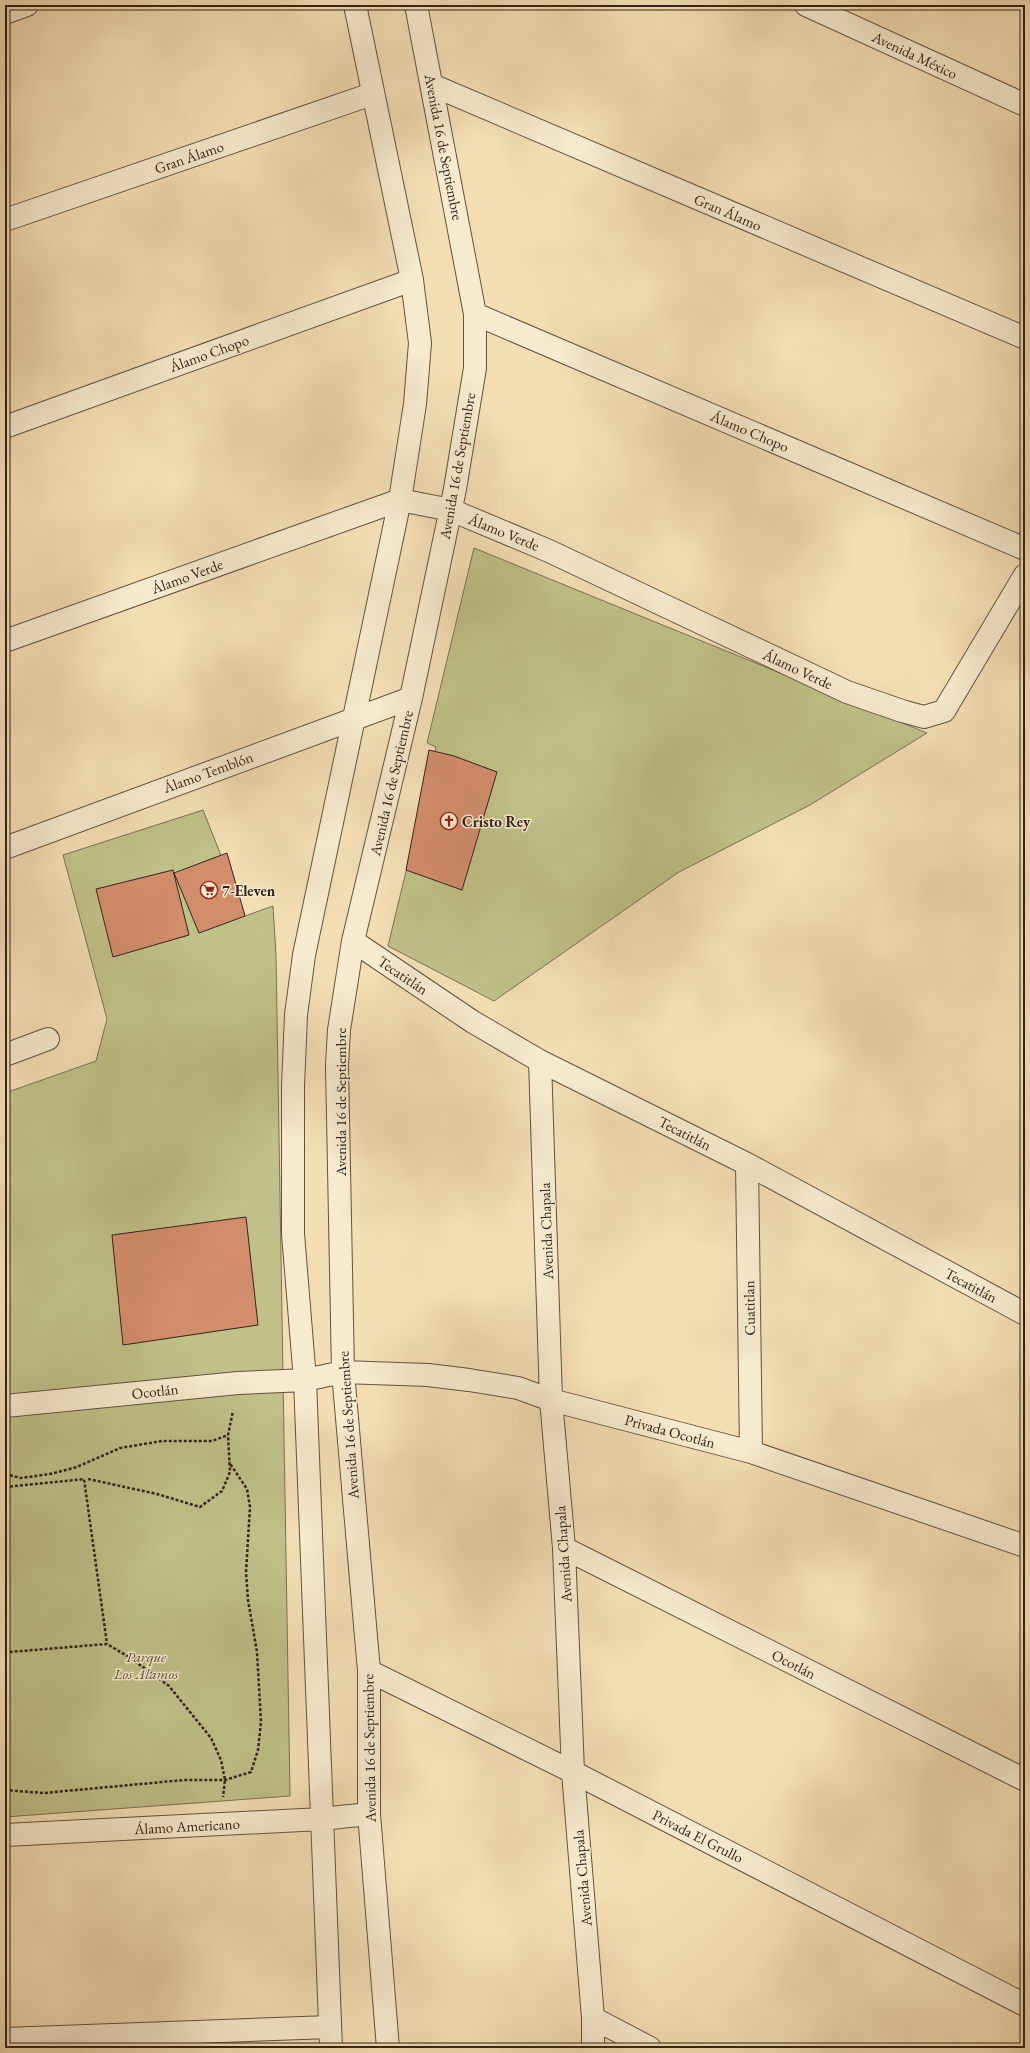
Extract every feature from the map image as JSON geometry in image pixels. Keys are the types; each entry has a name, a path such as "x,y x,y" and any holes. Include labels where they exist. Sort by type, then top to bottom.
{"street":[{"path":"5,13 27,5"},
{"path":"331,2048 320,1819 305,1380 293,1234 293,1086 296,1015 304,954 352,718 400,500 414,404 420,343 412,280 372,94 355,5"},
{"name":"Avenida 16 de Septiembre","path":"388,2048 369,1814 369,1671 343,1372 337,1065 339,1030 353,941 411,698 451,510 475,368 475,314 416,5"},
{"name":"Avenida México","path":"806,5 1025,105"},
{"name":"Gran Álamo","path":"432,85 1025,338"},
{"name":"Gran Álamo","path":"5,220 372,94"},
{"name":"Álamo Chopo","path":"5,427 412,280"},
{"name":"Álamo Chopo","path":"475,314 1025,549"},
{"name":"Álamo Verde","path":"5,641 400,500 451,510 550,551 847,692 924,717 944,711 1025,576"},
{"name":"Álamo Temblón","path":"5,848 352,718 411,698"},
{"name":"Tecatitlán","path":"353,941 473,1022 540,1061 747,1164 1025,1314"},
{"path":"5,1055 48,1039"},
{"name":"Avenida Chapala","path":"540,1061 551,1400 564,1548 573,1772 593,2018 593,2048"},
{"name":"Cuatitlan","path":"747,1164 751,1452"},
{"name":"Privada Ocotlán","path":"305,1380 343,1372 428,1375 518,1388 551,1400 751,1452 1025,1546"},
{"name":"Ocotlán","path":"5,1406 238,1383 305,1380"},
{"name":"Ocotlán","path":"564,1548 1025,1780"},
{"name":"Privada El Grullo","path":"369,1671 573,1772 1025,2006"},
{"name":"Álamo Americano","path":"5,1835 320,1819 369,1814"},
{"path":"593,2018 650,2048"},
{"path":"5,2039 330,2027"}],"path":[{"path":"88,1479 157,1494 200,1507 222,1491 230,1472 228,1435 238,1383"},
{"path":"5,1474 21,1478 50,1474 77,1466 120,1448 162,1441 212,1441 228,1435"},
{"path":"5,1790 44,1793 184,1780 225,1780 251,1772 258,1750 260,1722 257,1652 248,1600 246,1572 250,1507 247,1489 229,1462"},
{"path":"5,1487 84,1479 107,1644"},
{"path":"5,1628 9,1652 107,1644 129,1656 169,1686 211,1738 220,1760 225,1780 222,1801"}],"green space":[{"path":"474,548 927,733 810,805 679,872 494,1001 388,946 436,747 427,743"},
{"name":"Parque Los Alamos","path":"203,810 245,916 273,906 276,955 290,1796 5,1817 5,1093 96,1061 107,1019 63,855"}],"building":[{"name":"Cristo Rey","path":"429,750 454,756 497,772 462,890 406,870"},
{"path":"227,853 245,916 199,933 174,873"},
{"path":"173,870 189,935 113,957 96,889"},
{"path":"246,1217 258,1325 123,1345 112,1235"}],"place":[{"name":"Cristo Rey","path":"449,821"},
{"name":"7-Eleven","path":"209,890"}]}
